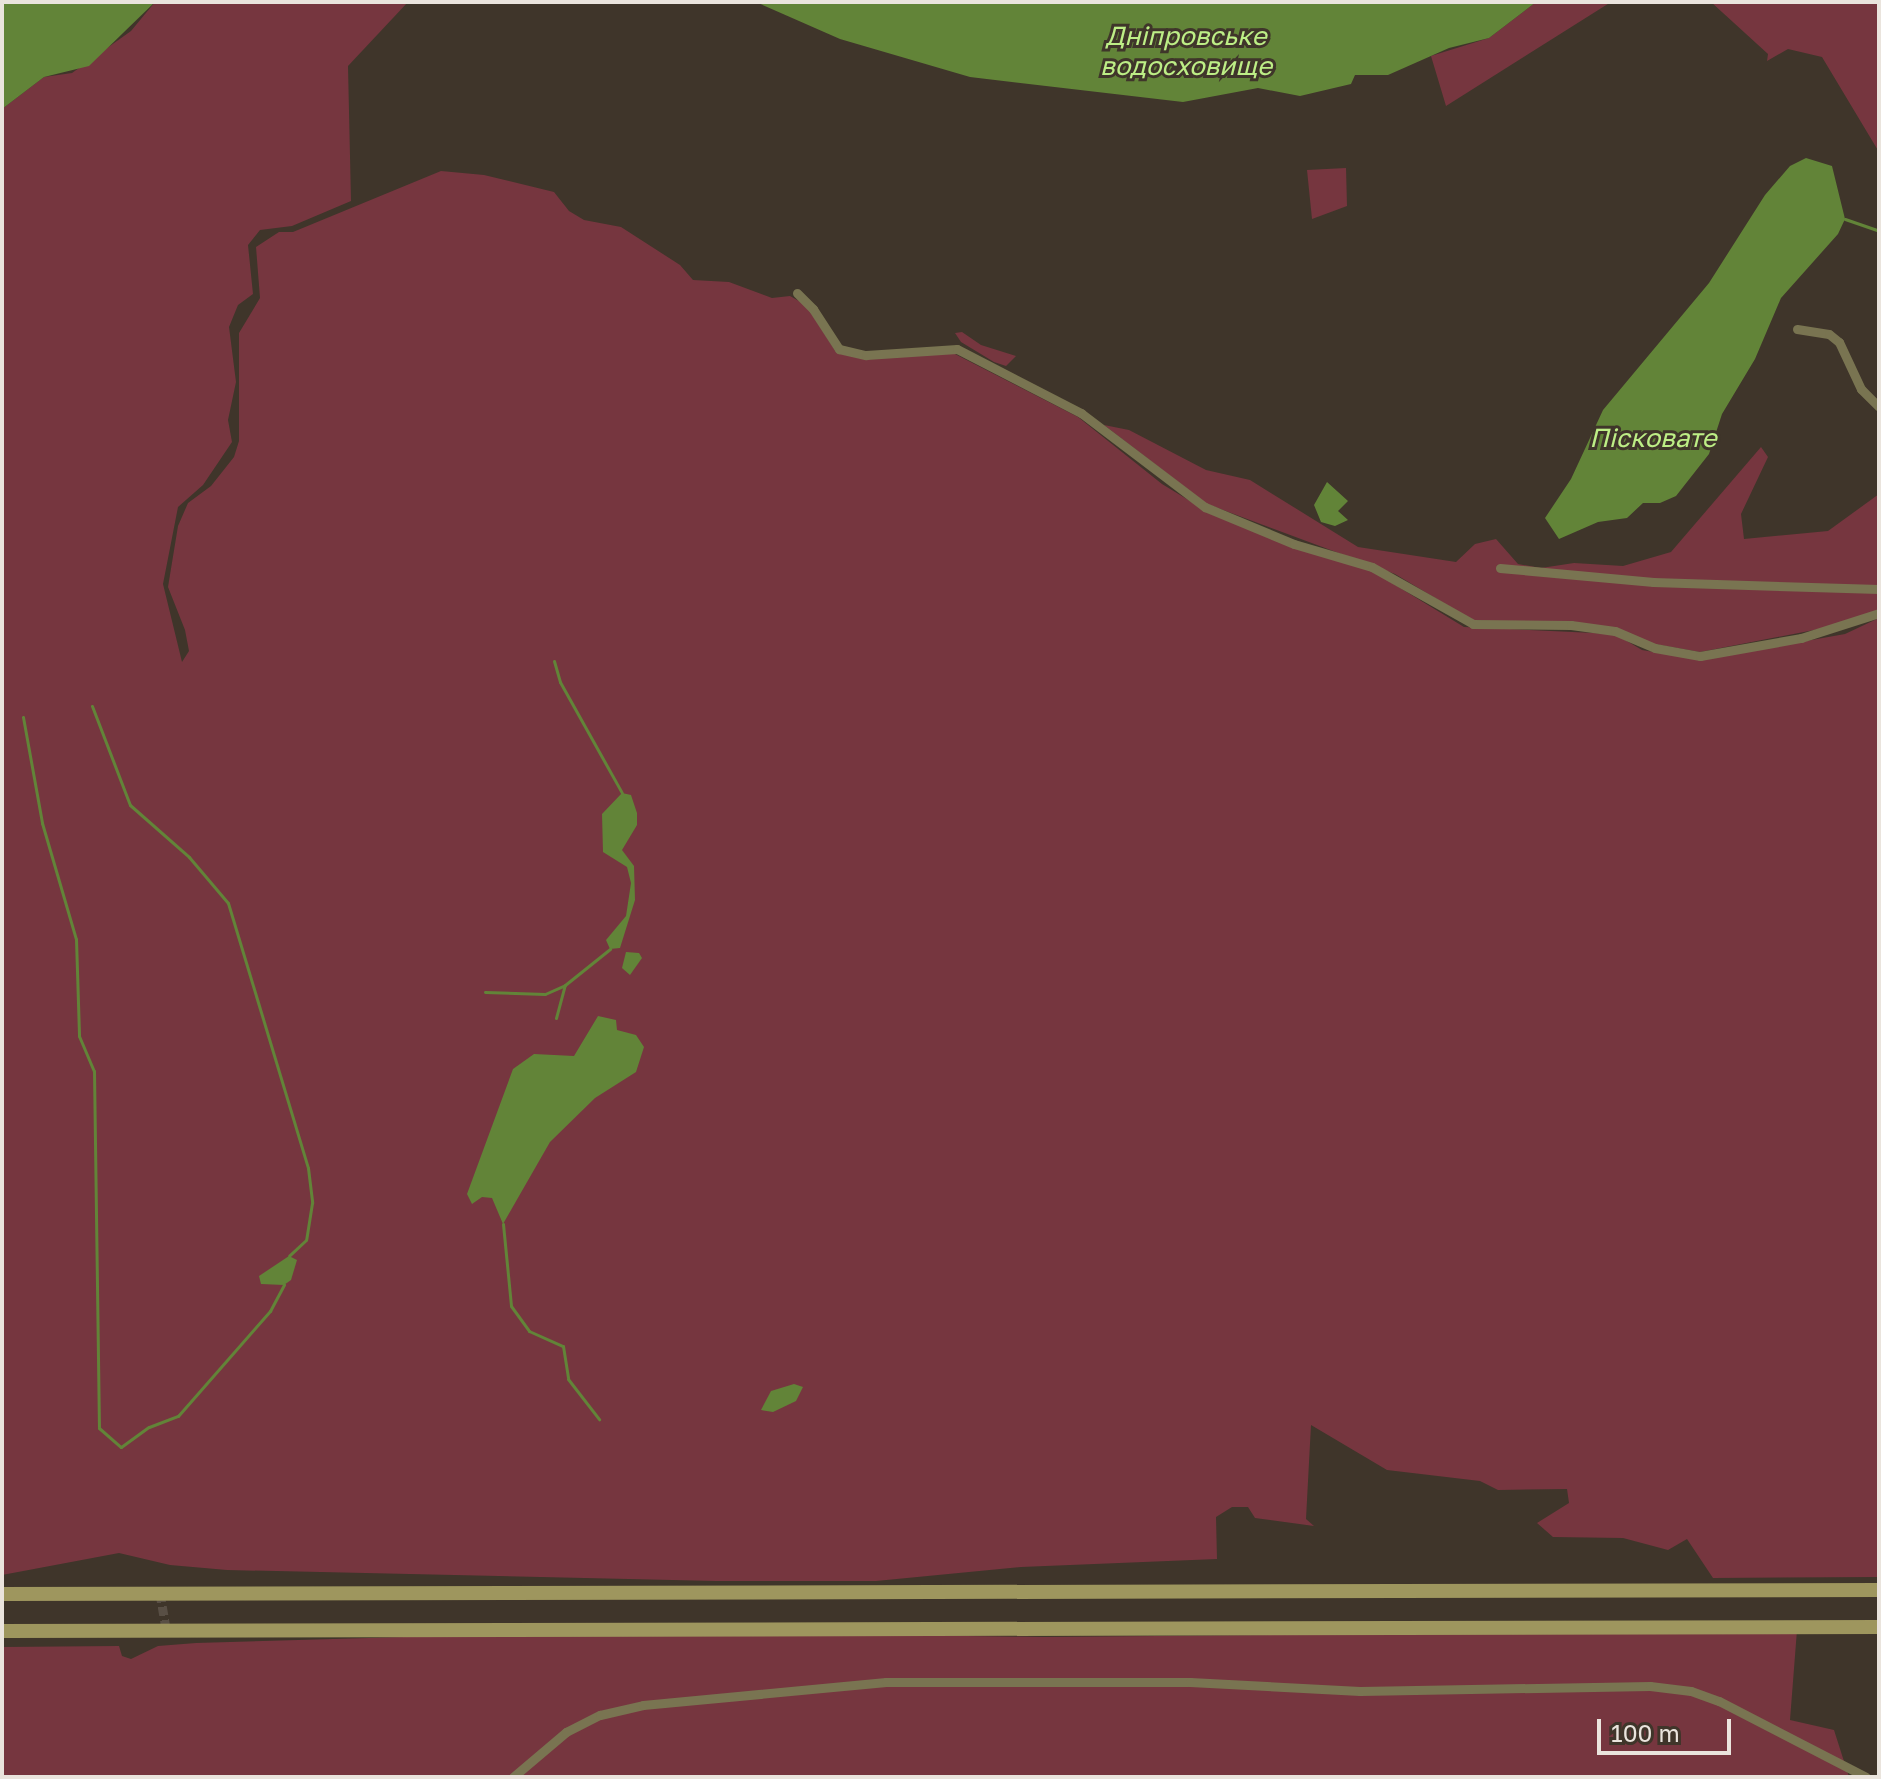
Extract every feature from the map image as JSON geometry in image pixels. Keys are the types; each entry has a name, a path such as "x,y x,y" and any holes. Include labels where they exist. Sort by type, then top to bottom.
{"main road":[{"path":"2,1594 1879,1590"},
{"path":"2,1631 1879,1627"}],"street":[{"path":"797,293 839,349 866,355 957,349 1081,413 1205,507 1294,544 1372,567 1473,624 1600,629 1655,648 1700,656 1801,638 1879,613"},
{"path":"1797,329 1829,334 1839,342 1861,389 1879,407"},
{"path":"1500,568 1653,582 1879,589"},
{"path":"513,1777 566,1732 600,1715 643,1705 886,1682 1190,1682 1299,1690 1576,1685 1691,1691 1866,1777"}],"shaded area":[{"path":"155,2 408,2 348,66 351,201 292,226 260,230 248,245 253,294 238,305 229,327 236,382 228,420 232,442 203,485 178,507 163,584 182,662 189,651 185,630 168,587 178,526 188,503 211,486 234,457 239,441 239,333 260,298 256,247 279,232 293,232 441,171 484,175 554,192 569,211 584,220 621,227 680,265 693,280 729,282 772,298 790,296 806,305 836,352 859,358 953,353 1078,417 1162,484 1213,515 1369,569 1464,627 1615,634 1642,650 1700,660 1845,634 1879,618 1879,1577 1713,1578 1687,1539 1668,1550 1623,1538 1553,1537 1537,1523 1569,1503 1567,1489 1498,1490 1480,1481 1387,1470 1311,1425 1306,1519 1314,1526 1255,1518 1248,1507 1232,1507 1216,1517 1217,1559 1021,1567 876,1581 716,1581 227,1570 170,1565 119,1553 2,1575 2,109 44,77 72,73 131,31"},
{"path":"1536,2 1611,2 1446,106 1431,56 1489,38"},
{"path":"1711,2 1879,2 1879,152 1822,57 1788,49 1767,61 1768,54"},
{"path":"1346,168 1347,206 1312,219 1307,170"},
{"path":"962,332 981,345 1016,356 1006,366 994,362 961,342 955,333"},
{"path":"1104,425 1129,430 1206,470 1250,480 1358,547 1456,562 1475,544 1496,539 1518,564 1541,568 1574,563 1623,566 1671,552 1761,447 1768,457 1741,514 1744,539 1828,531 1879,494 1879,609 1845,624 1700,652 1649,643 1617,628 1472,620 1395,574 1207,504"},
{"path":"1797,1630 1790,1720 1834,1730 1849,1777 2,1777 2,1647 119,1646 122,1656 131,1659 158,1646 196,1643 613,1631 1044,1637"}],"water":[{"path":"2,2 155,2 89,66 44,77 2,109"},
{"name":"Дніпровське водосховище","path":"756,2 1536,2 1489,38 1449,48 1388,75 1355,75 1351,84 1300,96 1258,88 1183,102 970,77 840,39"},
{"name":"Пісковате","path":"1806,158 1832,166 1845,219 1838,234 1781,298 1755,359 1722,414 1709,454 1676,496 1660,503 1643,503 1627,518 1598,522 1559,539 1545,518 1571,479 1603,410 1709,283 1765,195 1790,166"},
{"path":"1327,482 1348,501 1338,511 1348,520 1335,526 1321,522 1314,505"},
{"path":"622,793 631,795 637,813 637,825 622,850 634,866 635,900 620,948 610,949 606,940 626,916 631,883 627,867 603,852 602,814"},
{"path":"626,952 639,953 642,958 630,975 622,968"},
{"path":"598,1016 616,1020 617,1030 636,1035 644,1047 636,1072 595,1098 550,1142 503,1224 492,1198 482,1197 472,1204 467,1194 513,1069 534,1054 574,1056"},
{"path":"289,1256 297,1260 291,1280 284,1285 261,1284 259,1276"},
{"path":"794,1384 803,1387 796,1401 773,1412 761,1410 771,1391"}],"waterway":[{"path":"1845,219 1879,231"},
{"path":"554,661 560,682 622,793"},
{"path":"92,706 130,805 189,857 228,903 308,1168 312,1203 306,1240 289,1256"},
{"path":"23,717 42,823 76,939 79,1036 94,1071 99,1428 121,1447 149,1427 178,1416 270,1311 284,1285"},
{"path":"556,1018 565,985 610,949"},
{"path":"485,992 545,994 565,985"},
{"path":"503,1224 511,1306 529,1331 563,1346 568,1379 599,1419"}],"tunnel":[{"path":"160,1593 167,1634"}]}
